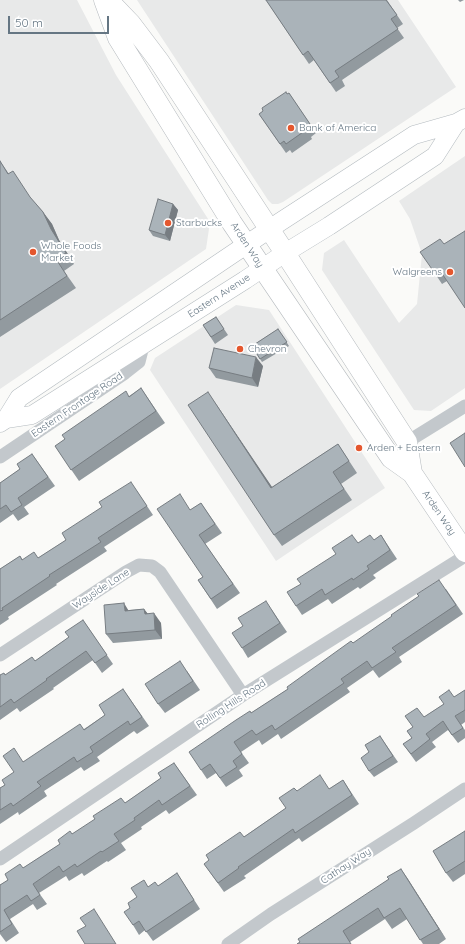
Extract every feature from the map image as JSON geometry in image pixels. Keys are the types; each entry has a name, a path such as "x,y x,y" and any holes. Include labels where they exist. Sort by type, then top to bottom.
{"main road":[{"name":"Arden Way","path":"104,0 118,38 232,223 391,458 412,473 465,552"},
{"name":"Arden Way","path":"108,0 131,24 159,61 285,252 300,278 407,442 412,473"},
{"name":"Eastern Avenue","path":"3,421 19,398 269,229 414,134 460,121"},
{"name":"Eastern Avenue","path":"3,421 32,415 143,346 285,252 329,226 435,156 460,121"}],"street":[{"name":"Eastern Frontage Road","path":"0,457 125,373 139,362 143,346"},
{"path":"407,442 465,406"},
{"name":"Rolling Hills Road","path":"0,859 243,695 465,556"},
{"name":"Wayside Lane","path":"0,655 126,572 139,565 152,566 160,572 243,695"},
{"name":"Cathay Way","path":"228,944 271,914 465,789"}],"shaded area":[{"path":"0,0 77,0 116,75 210,222 206,249 0,389"},
{"path":"137,0 398,0 456,87 283,202 272,204"},
{"path":"465,156 465,388 431,411 414,410 322,270 324,253 344,240 399,323 417,304 422,254 410,219 399,201"},
{"path":"236,305 269,310 385,488 276,561 150,370 155,358"}],"building":[{"path":"266,0 386,0 397,15 391,19 398,29 335,71 339,77 330,83 308,51 303,55"},
{"name":"Bank of America","path":"286,92 287,94 289,93 310,124 304,128 306,130 286,144 284,141 280,144 259,114 263,111 262,108"},
{"name":"Whole Foods Market","path":"0,161 8,174 13,171 30,197 43,212 51,229 66,253 56,259 67,276 0,320"},
{"path":"158,199 173,204 165,235 149,230"},
{"name":"Walgreens","path":"465,231 465,308 439,269 434,272 420,252 440,239 444,244"},
{"path":"216,317 224,329 211,337 203,325"},
{"path":"278,329 287,342 260,359 252,346"},
{"path":"214,348 256,357 252,378 209,368"},
{"path":"141,388 156,411 71,470 55,446 65,439 62,435 126,391 129,397"},
{"path":"208,392 271,488 338,444 349,461 333,472 344,489 274,535 188,405"},
{"path":"465,433 465,467 450,443"},
{"path":"32,454 48,477 18,498 22,505 11,512 6,505 0,509 0,483 20,469 17,464"},
{"path":"131,482 147,506 98,538 101,542 49,575 50,576 2,608 3,610 0,611 0,569 20,556 22,560 34,552 38,558 66,540 62,533 102,507 99,502"},
{"path":"180,494 190,510 201,503 215,524 199,535 233,584 211,599 198,580 203,577 157,509"},
{"path":"352,535 358,543 370,535 374,540 381,535 390,550 367,566 369,569 353,580 352,578 325,595 322,589 296,606 287,592 301,584 297,579 336,554 332,548"},
{"path":"439,580 456,605 392,648 396,652 372,668 367,661 341,679 344,683 275,730 272,725 256,735 252,730 234,742 242,754 233,761 237,767 220,778 210,764 201,770 189,752 250,711 251,713 288,689 287,687 351,641 353,643 392,616 391,615 419,596 417,594"},
{"path":"266,601 280,623 242,648 232,633 243,626 238,618"},
{"path":"124,603 125,611 144,609 145,614 154,613 155,630 106,634 104,605"},
{"path":"83,620 107,655 95,663 86,651 14,703 11,699 0,707 0,675 4,673 5,675 32,657 35,661 69,637 65,632"},
{"path":"180,661 193,681 158,704 145,684"},
{"path":"123,689 142,717 130,725 128,721 90,747 93,752 77,762 74,757 37,782 41,786 13,806 11,803 0,810 0,788 5,785 2,780 14,772 3,756 14,748 23,762 80,724 84,730 105,715 99,705"},
{"path":"449,690 454,697 465,690 465,710 455,716 463,728 452,735 443,721 426,734 430,739 411,754 403,744 412,738 407,731 413,727 405,716 417,708 424,717 444,704 439,697"},
{"path":"380,736 393,756 369,771 361,758 369,752 365,745"},
{"path":"174,763 190,786 162,805 159,800 134,818 135,820 114,834 119,841 102,852 101,851 77,867 75,864 63,872 59,866 33,884 40,895 31,901 27,895 4,910 12,924 0,932 0,885 8,880 5,874 20,864 23,868 60,844 58,840 70,831 72,834 95,819 93,816 121,798 125,803 161,778 158,773"},
{"path":"320,775 329,789 343,780 352,795 295,833 293,829 238,867 239,868 218,883 204,864 209,860 206,855 240,832 244,837 286,808 279,798 294,788 297,791"},
{"path":"465,831 465,861 446,873 433,851"},
{"path":"401,869 439,929 420,940 400,908 384,918 378,908 343,931 351,944 297,944 300,942 298,939 389,879 387,877"},
{"path":"177,873 194,900 146,932 139,921 133,925 124,912 130,908 128,903 137,897 131,888 144,880 148,887 155,882 158,886"},
{"path":"94,909 116,944 85,944 77,931 86,926 80,918"}],"place":[{"name":"Bank of America","path":"291,128"},
{"name":"Starbucks","path":"168,223"},
{"name":"Whole Foods Market","path":"33,252"},
{"name":"Walgreens","path":"450,272"},
{"name":"Chevron","path":"240,349"},
{"name":"Arden + Eastern","path":"359,448"}]}
